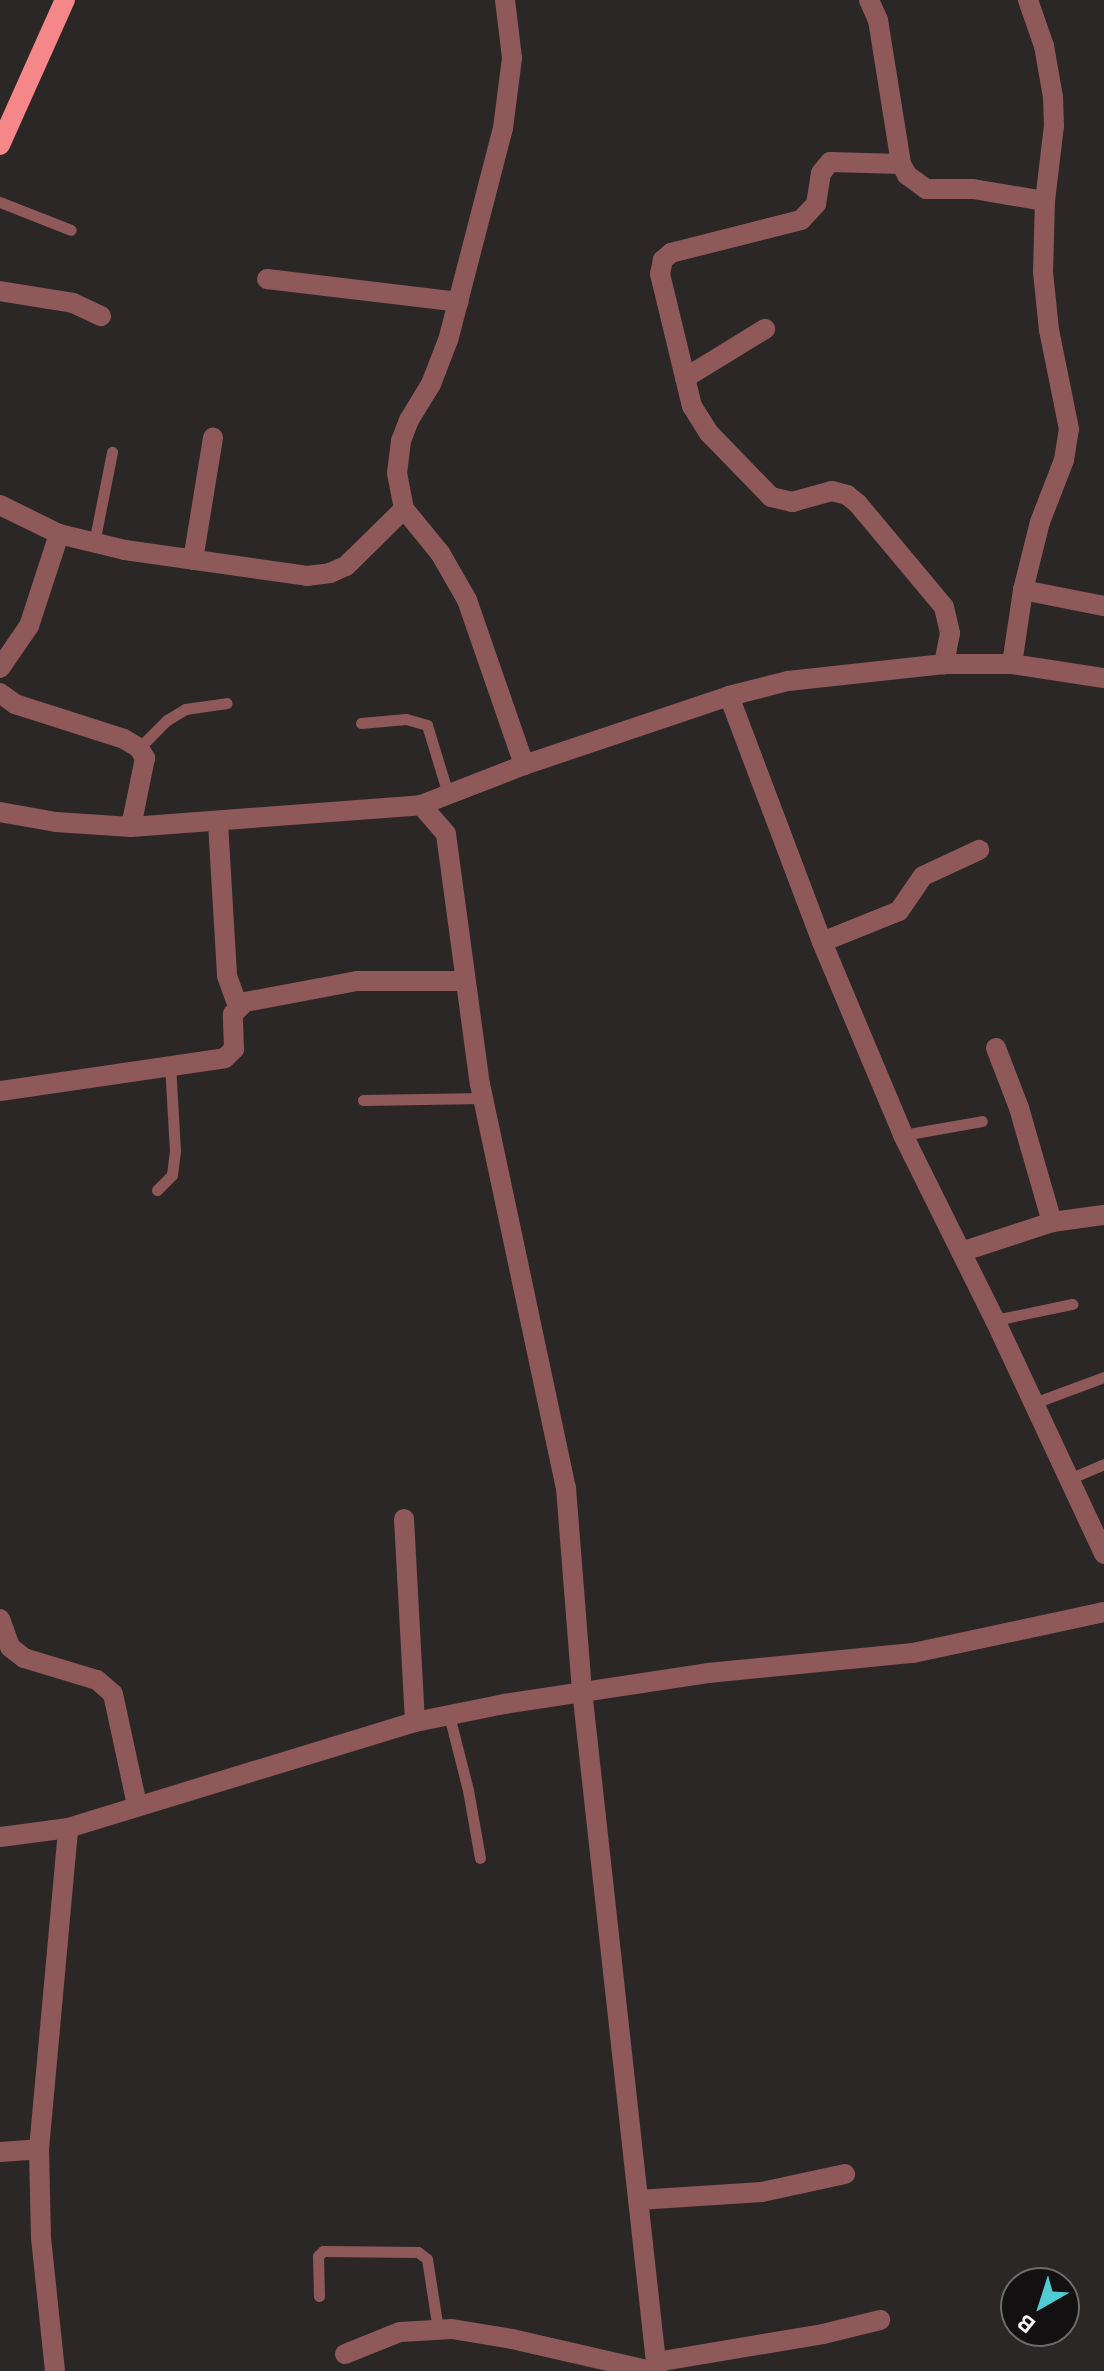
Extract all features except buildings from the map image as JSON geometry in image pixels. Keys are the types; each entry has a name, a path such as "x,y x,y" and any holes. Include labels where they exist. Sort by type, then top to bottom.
{"main road":[{"path":"0,145 65,0"}],"street":[{"path":"505,0 512,47 509,100 459,302 436,373 401,441 397,473 404,509 440,553 467,600 524,765"},
{"path":"869,0 878,20 901,164 912,180 926,189 973,189 1045,201"},
{"path":"1012,664 1023,590 1044,508 1064,460 1069,429 1046,309 1045,201 1053,149 1053,97 1044,46 1028,0"},
{"path":"901,164 830,162 821,173 816,204 801,220 667,256 660,274 692,406 709,433 771,497 792,502 832,491 858,504 944,607 950,633 944,664"},
{"path":"267,279 459,302"},
{"path":"0,291 73,303 101,316"},
{"path":"685,378 765,329"},
{"path":"193,560 213,438"},
{"path":"0,505 59,534 94,543 307,576 330,573 355,560 404,509"},
{"path":"0,668 29,626 59,534"},
{"path":"1023,590 1104,606"},
{"path":"0,812 56,822 131,827 218,823 421,805 524,765 729,696 810,677 944,664 1012,664 1104,678"},
{"path":"0,693 15,704 124,739 139,748 145,758 131,827"},
{"path":"729,696 822,942 903,1135 995,1320 1104,1554"},
{"path":"421,805 446,834 463,981 483,1098 540,1350 566,1488 582,1690 655,2368"},
{"path":"218,823 227,976 238,1006"},
{"path":"822,942 899,911 923,876 979,850"},
{"path":"0,1091 230,1054 234,1049 233,1014 238,1006 357,981 463,981"},
{"path":"996,1048 1019,1108 1052,1222"},
{"path":"961,1252 1052,1222 1104,1215"},
{"path":"404,1519 415,1722"},
{"path":"0,1837 68,1828 415,1722 449,1715 582,1690 913,1653 1104,1612"},
{"path":"0,1619 10,1647 24,1658 97,1680 113,1694 137,1805"},
{"path":"55,2371 41,2238 39,2149 68,1828"},
{"path":"0,2152 39,2149"},
{"path":"638,2200 762,2192 845,2174"},
{"path":"345,2354 400,2332 438,2329 512,2339 655,2368 880,2320"}],"lane":[{"path":"0,202 71,230"},
{"path":"94,543 112,452"},
{"path":"139,748 167,720 185,709 227,703"},
{"path":"361,723 406,719 427,725 448,794"},
{"path":"157,1190 172,1175 175,1151 170,1065"},
{"path":"363,1100 483,1098"},
{"path":"903,1135 982,1121"},
{"path":"995,1320 1072,1304"},
{"path":"1034,1403 1104,1377"},
{"path":"1069,1479 1104,1464"},
{"path":"449,1715 468,1790 480,1858"},
{"path":"319,2296 318,2256 323,2251 418,2252 427,2259 438,2329"}]}
